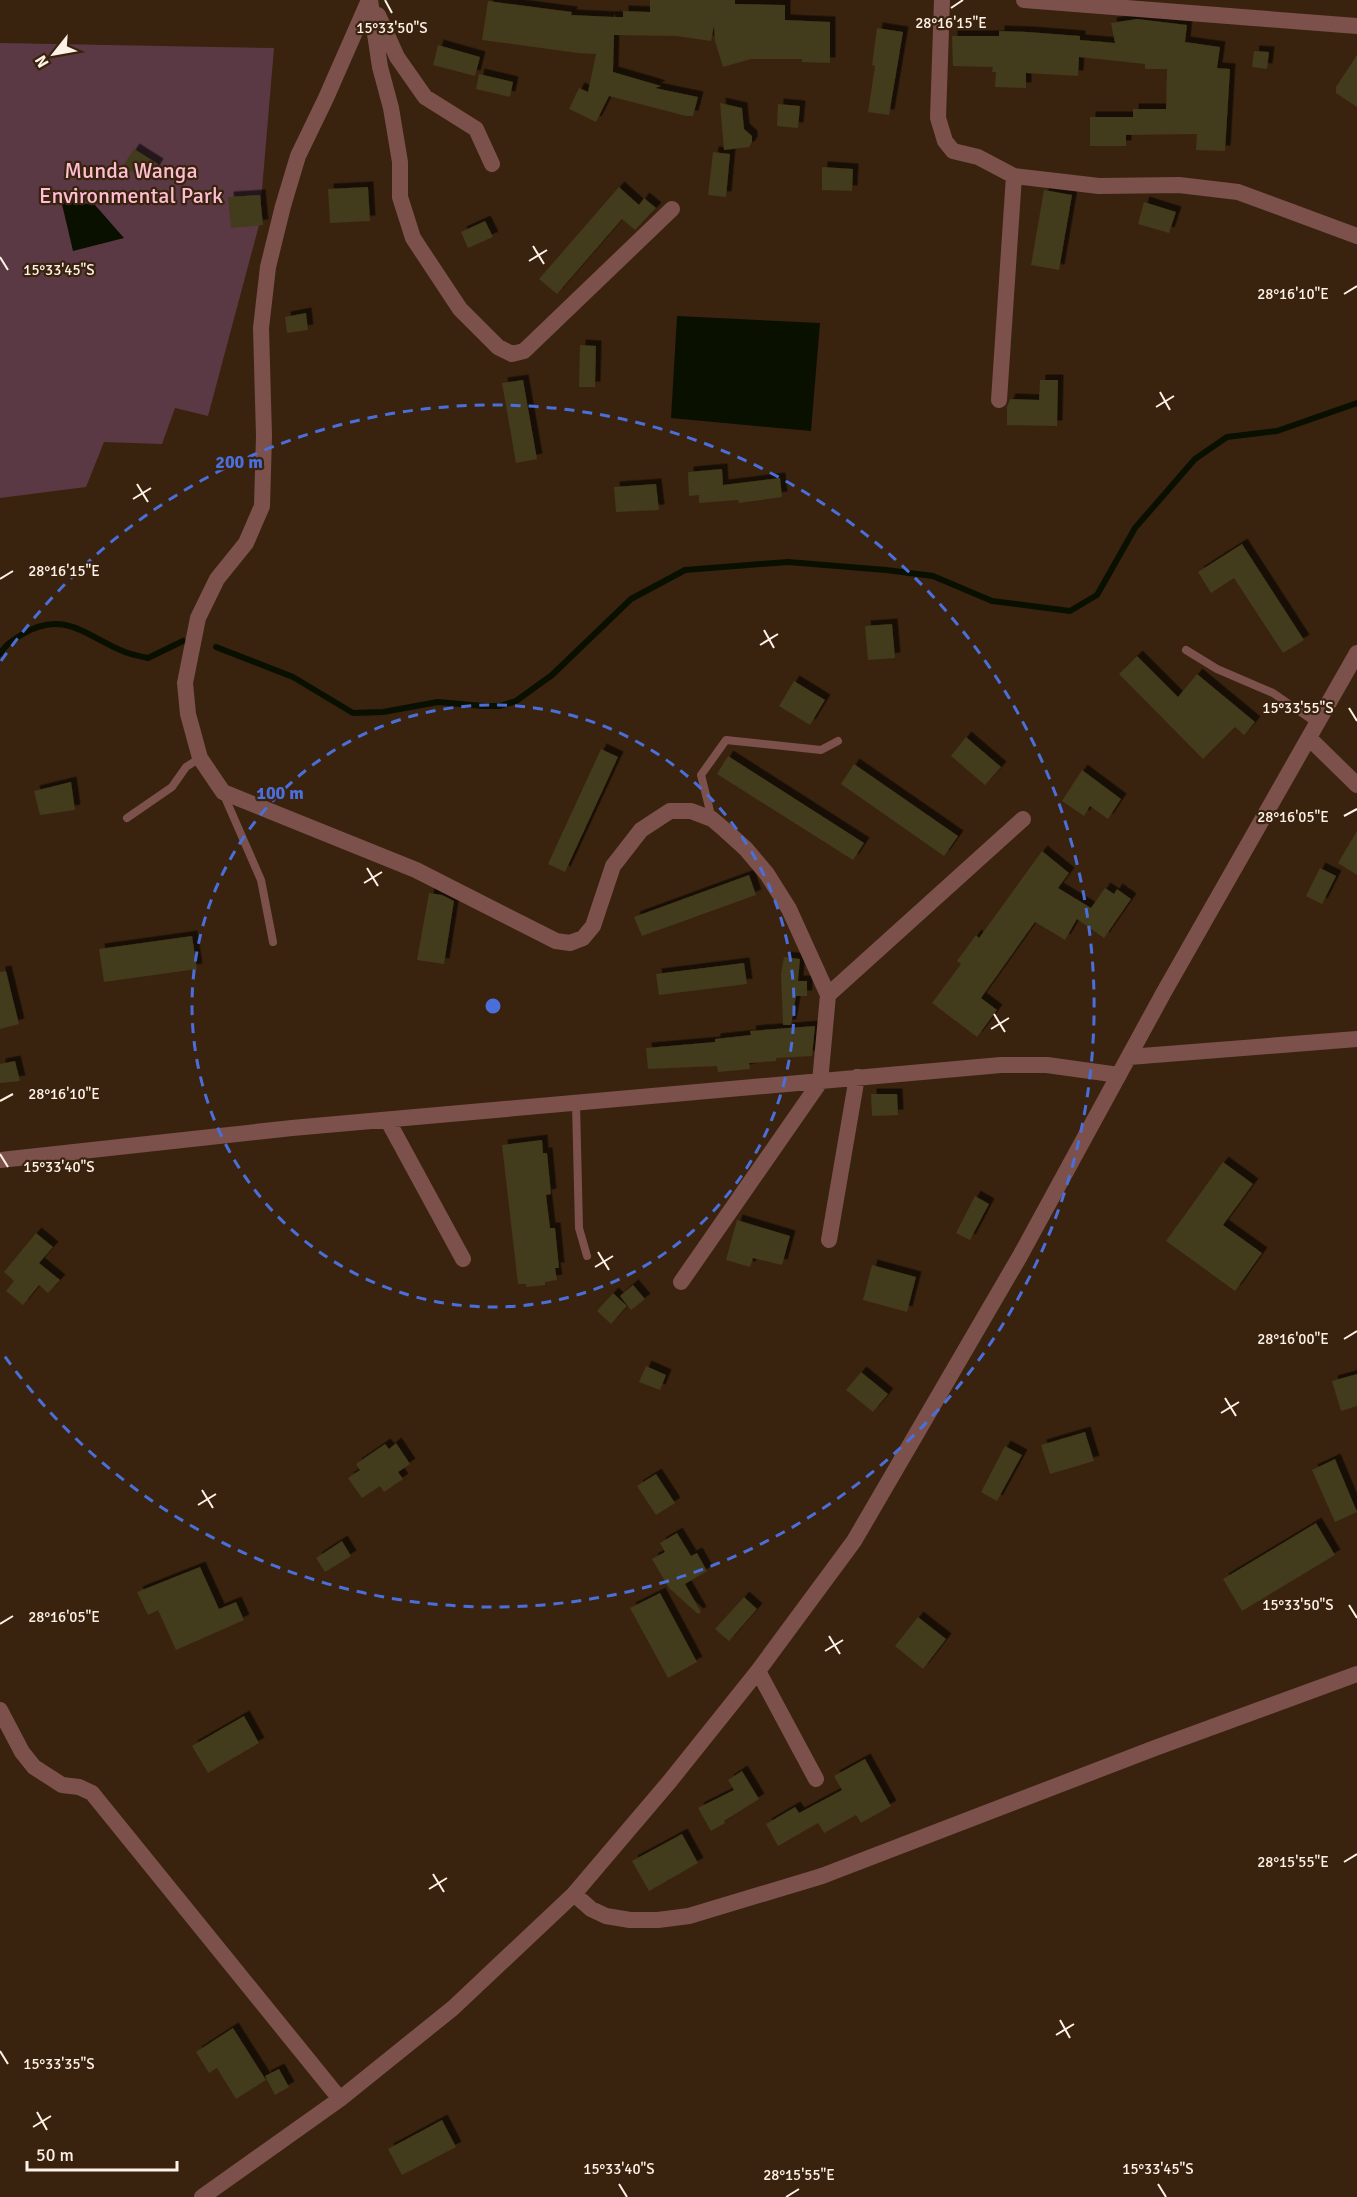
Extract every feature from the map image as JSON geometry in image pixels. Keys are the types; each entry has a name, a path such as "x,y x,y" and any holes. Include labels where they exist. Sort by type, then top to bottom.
{"street":[{"path":"370,0 397,57 425,97 476,129 492,164"},
{"path":"370,0 380,67 391,108 400,162 400,197 413,238 460,309 498,346 512,354 524,351 672,209"},
{"path":"370,0 298,156 283,206 268,267 261,328 264,436 262,506 246,543 217,579 198,618 185,683 188,714 200,758 223,792 416,870 556,941 570,943 583,938 592,926 613,866 641,830 670,811 691,811 712,819 746,849 767,874 789,909 828,995 820,1082 681,1282"},
{"path":"942,0 938,118 945,141 953,151 978,157 1014,176 1099,186 1179,185 1238,192 1357,236"},
{"path":"1024,0 1357,26"},
{"path":"999,400 1014,176"},
{"path":"202,2197 340,2099 453,2008 574,1894 670,1781 758,1671 854,1541 1020,1256 1164,992 1357,653"},
{"path":"1313,731 1357,785"},
{"path":"828,995 1023,819"},
{"path":"1129,1057 1357,1039"},
{"path":"0,1160 292,1128 1012,1065 1047,1065 1119,1075"},
{"path":"829,1240 857,1077"},
{"path":"388,1120 463,1259"},
{"path":"758,1671 816,1779"},
{"path":"574,1894 591,1909 606,1916 630,1920 658,1920 710,1910 822,1876 1155,1748 1357,1674"},
{"path":"0,1710 22,1752 34,1767 62,1785 79,1787 92,1794 340,2099"}],"lane":[{"path":"1185,650 1217,669 1274,693 1313,731"},
{"path":"712,819 701,775 726,740 821,750 838,741"},
{"path":"127,818 172,787 186,767 200,758"},
{"path":"223,792 261,880 273,942"},
{"path":"576,1104 579,1228 587,1256"}],"green space":[{"name":"Munda Wanga Environmental Park","path":"0,43 274,48 259,225 208,416 175,408 162,444 104,442 86,487 0,498"}],"shaded area":[{"path":"61,200 95,205 124,238 73,251"},
{"path":"677,316 820,323 811,431 671,418"}],"building":[{"path":"650,0 735,0 735,4 785,5 785,20 830,22 830,63 802,62 802,59 751,59 723,67 715,41 714,26 711,41 676,36 614,35 613,72 661,86 655,88 698,97 693,116 686,116 609,96 596,122 569,109 579,88 588,92 596,54 482,40 488,1 572,12 571,15 614,17 615,14 615,17 623,17 623,11 650,12"},
{"path":"1137,19 1187,25 1185,42 1220,47 1217,68 1230,69 1225,151 1196,150 1197,134 1126,135 1126,146 1090,146 1090,117 1133,117 1133,109 1166,109 1167,69 1145,69 1145,64 1079,57 1078,76 1026,73 1026,88 995,87 996,72 992,72 993,67 953,66 952,36 999,36 999,31 1028,32 1080,36 1080,40 1115,43 1111,23"},
{"path":"877,28 903,32 889,115 868,112 875,66 872,65"},
{"path":"438,45 480,57 475,76 433,65"},
{"path":"1254,51 1269,52 1267,69 1252,67"},
{"path":"1357,55 1357,107 1336,93 1336,87"},
{"path":"479,74 513,82 510,97 476,89"},
{"path":"720,103 742,108 744,129 752,136 749,147 724,150"},
{"path":"778,104 800,106 798,128 777,126"},
{"path":"134,149 158,164 148,181 123,166"},
{"path":"713,152 730,154 726,197 708,195"},
{"path":"822,167 853,169 852,191 822,190"},
{"path":"368,187 370,221 330,223 328,189"},
{"path":"619,187 639,205 644,198 656,208 635,230 622,219 557,294 539,279"},
{"path":"1044,190 1072,195 1059,270 1031,265"},
{"path":"260,195 263,225 231,228 228,197"},
{"path":"1144,202 1176,212 1169,233 1138,224"},
{"path":"485,221 493,237 468,248 461,232"},
{"path":"306,313 308,330 287,333 285,317"},
{"path":"580,345 596,346 595,387 579,387"},
{"path":"523,380 537,459 516,463 502,383"},
{"path":"1040,380 1058,380 1057,426 1007,425 1007,407 1010,399 1039,400"},
{"path":"722,469 723,485 780,478 782,497 739,503 738,500 699,503 699,495 689,496 688,472"},
{"path":"656,484 659,510 616,512 614,487"},
{"path":"1242,544 1304,640 1283,653 1234,578 1211,593 1198,572"},
{"path":"892,624 895,658 868,660 865,626"},
{"path":"1137,656 1178,697 1197,674 1255,722 1244,735 1235,727 1203,759 1119,674"},
{"path":"794,681 825,700 810,725 779,706"},
{"path":"966,737 1001,767 985,785 951,756"},
{"path":"601,749 618,757 565,872 548,864"},
{"path":"728,756 864,843 853,860 717,774"},
{"path":"854,764 958,836 944,856 841,784"},
{"path":"1082,770 1121,799 1108,819 1090,806 1084,816 1062,801"},
{"path":"71,782 75,810 40,815 34,791"},
{"path":"1357,831 1357,875 1338,863"},
{"path":"1042,851 1069,873 1058,888 1091,908 1105,888 1114,894 1117,889 1131,899 1104,938 1077,919 1065,940 1035,922 981,998 997,1010 977,1037 932,1003 961,964 957,961 976,935 979,938"},
{"path":"1320,868 1336,876 1322,904 1306,896"},
{"path":"749,875 756,895 642,936 634,917"},
{"path":"429,893 442,895 454,901 444,964 417,960"},
{"path":"192,936 197,969 104,982 99,949"},
{"path":"784,957 800,959 798,981 807,981 807,996 796,996 791,1025 783,1025 781,974"},
{"path":"744,963 747,984 659,995 656,974"},
{"path":"6,971 19,1024 0,1029 0,972"},
{"path":"815,1026 812,1056 776,1058 776,1061 749,1063 750,1069 718,1072 717,1066 648,1069 646,1048 715,1042 715,1039 751,1035 750,1031"},
{"path":"15,1061 20,1081 0,1083 0,1064"},
{"path":"871,1094 897,1094 898,1115 872,1116"},
{"path":"542,1140 543,1153 547,1153 551,1194 546,1195 550,1228 555,1228 559,1268 555,1268 557,1280 545,1282 545,1285 526,1287 526,1284 518,1284 502,1145"},
{"path":"1223,1162 1253,1184 1223,1225 1262,1253 1235,1291 1166,1241"},
{"path":"975,1196 989,1204 970,1240 956,1233"},
{"path":"737,1220 790,1236 782,1265 753,1258 750,1267 726,1260"},
{"path":"36,1233 53,1247 39,1263 60,1280 48,1293 39,1285 23,1305 6,1291 14,1281 4,1272"},
{"path":"872,1265 916,1277 907,1312 863,1300"},
{"path":"633,1285 645,1299 631,1310 620,1296"},
{"path":"613,1293 627,1306 611,1324 597,1311"},
{"path":"646,1366 666,1375 660,1390 639,1382"},
{"path":"861,1372 888,1394 873,1412 846,1390"},
{"path":"1357,1374 1357,1406 1341,1411 1332,1381"},
{"path":"1085,1432 1094,1461 1050,1474 1041,1445"},
{"path":"396,1443 410,1464 398,1472 403,1479 384,1492 380,1486 362,1498 348,1478 360,1470 356,1464 385,1444 389,1449"},
{"path":"1005,1446 1022,1455 997,1501 981,1492"},
{"path":"1335,1459 1357,1512 1335,1522 1312,1470"},
{"path":"656,1474 675,1503 656,1515 637,1486"},
{"path":"1316,1523 1335,1555 1242,1611 1223,1579"},
{"path":"677,1533 691,1556 697,1553 707,1571 685,1584 701,1612 698,1614 669,1588 652,1559 665,1552 660,1543"},
{"path":"342,1541 351,1556 325,1572 316,1558"},
{"path":"200,1567 219,1609 236,1602 244,1620 176,1650 158,1610 148,1615 137,1592"},
{"path":"660,1593 697,1662 668,1678 630,1608"},
{"path":"744,1597 757,1609 729,1641 715,1629"},
{"path":"918,1617 946,1639 923,1669 895,1646"},
{"path":"244,1716 259,1743 208,1773 192,1746"},
{"path":"865,1759 891,1806 861,1823 856,1815 824,1833 818,1823 778,1846 766,1824 795,1807 799,1813 842,1790 834,1776"},
{"path":"742,1771 759,1799 711,1831 698,1808 734,1790 728,1780"},
{"path":"682,1834 698,1863 649,1891 632,1861"},
{"path":"233,2028 266,2080 236,2099 217,2068 209,2073 196,2052"},
{"path":"279,2069 289,2087 275,2095 265,2076"},
{"path":"442,2120 456,2147 402,2175 388,2149"}],"waterway":[{"path":"216,647 293,677 353,713 383,712 438,702 500,706 516,701 552,675 631,599 685,570 788,562 886,570 933,576 992,601 1070,611 1097,595 1135,528 1195,459 1227,437 1277,431 1357,403"},
{"path":"0,654 6,646 21,635 36,627 50,624 75,628 125,652 148,658 183,641"}]}
